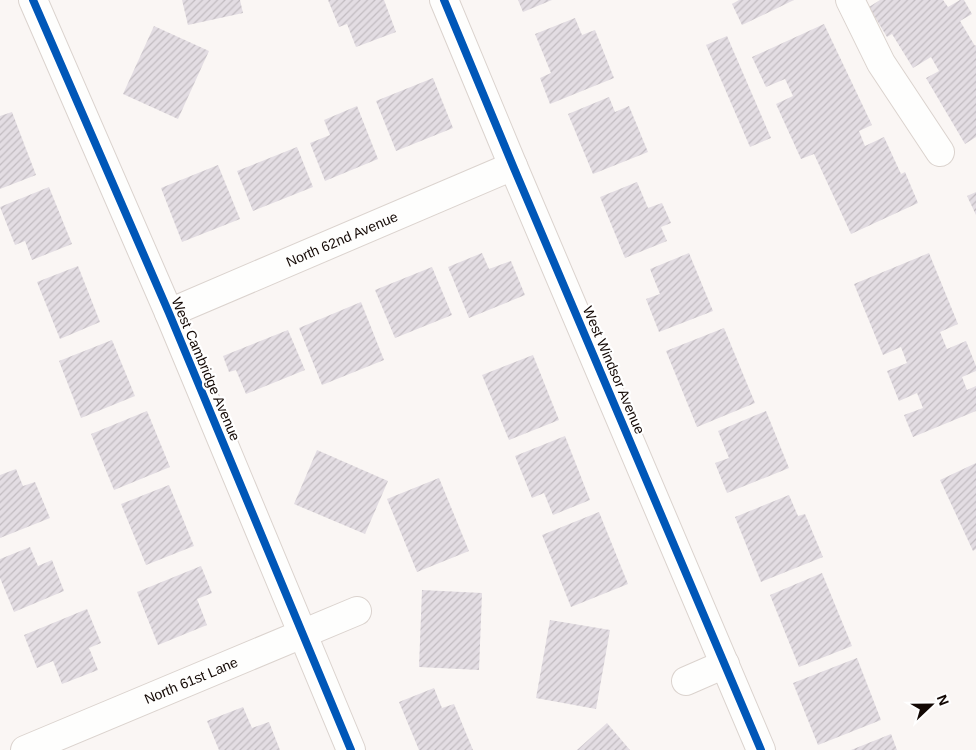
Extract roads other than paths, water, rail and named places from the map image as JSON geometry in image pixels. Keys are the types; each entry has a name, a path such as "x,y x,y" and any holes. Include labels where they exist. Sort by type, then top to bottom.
{"street":[{"name":"West Cambridge Avenue","path":"33,0 169,313 351,750"},
{"name":"West Windsor Avenue","path":"444,0 761,750"},
{"path":"850,0 881,63 940,152"},
{"name":"North 62nd Avenue","path":"169,313 513,166"},
{"name":"North 61st Lane","path":"25,750 357,611"},
{"path":"686,681 725,664"}]}
